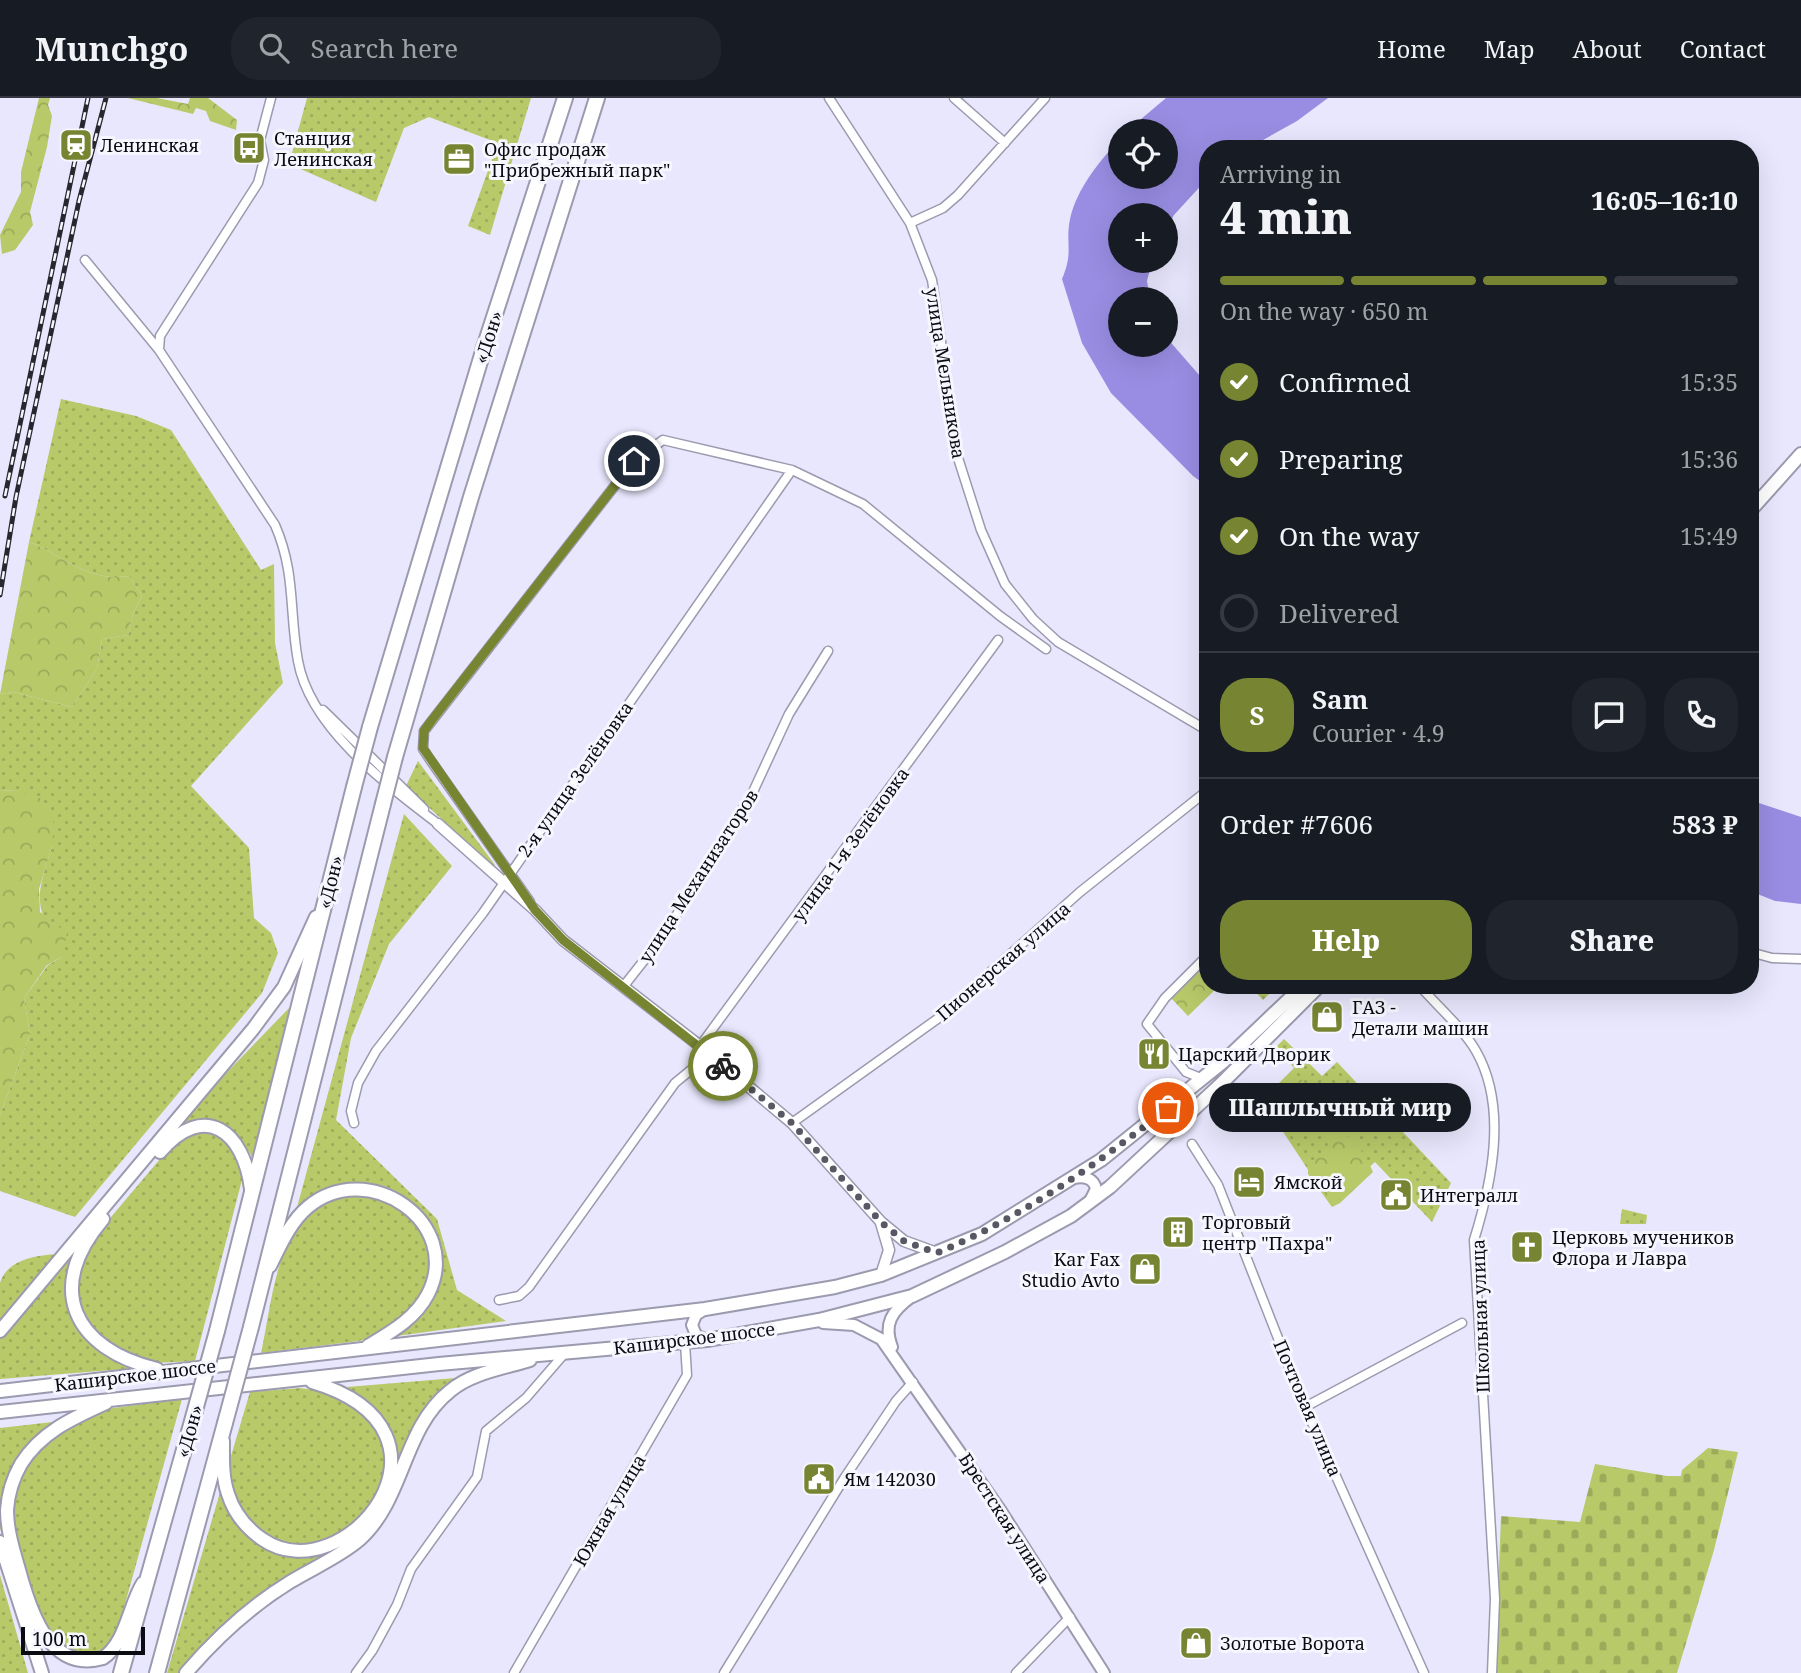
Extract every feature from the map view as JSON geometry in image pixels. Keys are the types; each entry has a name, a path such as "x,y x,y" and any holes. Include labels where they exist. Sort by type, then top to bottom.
{"highway":[{"name":"«Дон»","path":"121,1673 217,1331 370,727 484,348 565,98"},
{"name":"«Дон»","path":"157,1673 266,1272 395,757 471,497 597,98"}],"main road":[{"path":"1759,501 1801,454"},
{"path":"0,1331 259,1021 284,987 325,898"},
{"name":"Каширское шоссе","path":"0,1391 705,1308 835,1287 881,1275 982,1234 1101,1160 1203,1079 1294,994"},
{"name":"Каширское шоссе","path":"0,1412 552,1353 684,1343 799,1324 912,1296 1005,1252 1088,1204 1129,1172 1311,994"},
{"path":"168,1371 121,1359 87,1334 80,1322 74,1297 74,1276 80,1255 100,1223 131,1186 169,1142 188,1129 211,1127 234,1140 248,1163 252,1196"},
{"path":"1074,1178 1086,1177 1095,1185 1088,1204"},
{"path":"266,1272 298,1216 329,1194 344,1189 371,1189 389,1195 407,1206 420,1222 431,1244 434,1267 431,1287 420,1307 401,1325 361,1350"},
{"name":"Брестская улица","path":"901,1366 889,1338 888,1324 891,1314 912,1296"},
{"path":"705,1308 696,1315 692,1325 696,1335 707,1340"},
{"name":"Брестская улица","path":"799,1324 841,1322 865,1328 881,1339 913,1382 1070,1617 1104,1673"},
{"path":"186,1673 256,1606 345,1550 368,1531 392,1497 421,1427 450,1390 481,1375 552,1353"},
{"path":"224,1428 227,1492 239,1518 247,1527 268,1543 302,1552 326,1548 344,1539 382,1496 390,1476 392,1452 383,1427 366,1406 338,1389 305,1380"},
{"path":"118,1398 64,1423 30,1453 11,1488 8,1527 39,1633 49,1650 65,1662 82,1665 107,1655 115,1646 132,1603 149,1575"},
{"path":"0,1542 42,1673"}],"street":[{"path":"159,350 160,337 167,325 258,183 264,160 260,140 271,98"},
{"name":"улица Мельникова","path":"829,98 910,223 932,280 958,457 981,530 1005,584 1033,620 1058,642 1199,726"},
{"path":"954,98 1005,143"},
{"path":"910,223 951,202 1045,98"},
{"path":"85,260 159,350 275,525 282,540 293,591 298,662 308,692 340,739 406,800 438,824 535,910 563,940 700,1046 792,1123 881,1222 904,1241 937,1253"},
{"path":"535,910 431,761 423,748 424,731 639,456 663,439 791,472 863,504 1000,616 1046,649"},
{"name":"2-я улица Зелёновка","path":"354,1123 351,1111 358,1083 376,1051 483,913 509,872 791,472"},
{"name":"улица 1-я Зелёновка","path":"700,1046 998,640"},
{"name":"улица Механизаторов","path":"623,987 664,935 752,794 789,714 828,650"},
{"name":"Пионерская улица","path":"792,1123 940,1017 1080,892 1199,797"},
{"path":"1759,953 1801,959"},
{"path":"1199,964 1165,998 1147,1024 1186,1072 1203,1079"},
{"name":"Школьная улица","path":"1427,994 1475,1049 1491,1084 1494,1113 1488,1197 1474,1240 1495,1599 1492,1673"},
{"path":"499,1300 519,1296 529,1287 675,1083 709,1055"},
{"name":"Почтовая улица","path":"1192,1144 1217,1185 1305,1407 1424,1673"},
{"path":"881,1222 889,1250 881,1275"},
{"path":"1305,1407 1462,1323"},
{"name":"Южная улица","path":"514,1673 687,1375 684,1343"},
{"path":"356,1673 373,1651 411,1569 477,1477 486,1431 526,1398 566,1352"},
{"path":"724,1673 845,1476 896,1401 913,1382"},
{"path":"1016,1673 1070,1617"}],"green space":[{"path":"39,98 50,98 48,105 52,116 30,212 33,225 15,250 2,254 0,235 21,192 21,172"},
{"path":"128,98 157,98 188,104 190,98 208,98 237,120 236,130 210,121 206,111 196,108 193,114"},
{"path":"307,98 531,98 490,235 468,226 498,143 429,117 404,128 376,202 289,164"},
{"path":"61,399 136,416 171,430 261,570 274,564 275,643 283,683 191,786 249,848 254,918 271,933 278,953 262,993 75,1217 0,1191 0,1115 30,1034 24,998 48,965 62,957 40,903 42,880 52,846 17,791 0,790 0,694 13,692 72,707 97,669 102,639 128,635 133,614 142,596 129,576 114,577 88,572 29,542"},
{"path":"29,542 88,572 114,577 129,576 142,596 133,614 128,635 102,639 97,669 72,707 13,692 0,694"},
{"path":"418,761 495,865 493,867 406,786"},
{"path":"0,790 17,791 43,799 54,824 52,846 39,889 40,912 67,933 62,957 47,965 24,998 30,1034 0,1115"},
{"path":"404,814 452,866 389,944 351,1038 336,1120 437,1219 457,1290 506,1321 397,1336 417,1315 437,1278 424,1229 413,1206 399,1193 369,1183 340,1188 296,1211"},
{"path":"1199,969 1199,994 1211,994 1188,1016 1171,998"},
{"path":"1257,994 1269,994 1263,1000"},
{"path":"291,1006 252,1157 237,1136 222,1124 204,1120 178,1123"},
{"path":"1284,1039 1322,1076 1337,1062 1451,1183 1432,1222 1375,1162 1330,1203 1262,1100 1294,1068 1277,1046"},
{"path":"1293,1072 1306,1084 1303,1097 1289,1122 1277,1128 1267,1113"},
{"path":"1334,1128 1358,1146 1373,1172 1340,1203 1332,1207 1308,1174 1308,1168 1328,1145 1326,1134"},
{"path":"215,1131 241,1156 243,1176 195,1361 155,1363 113,1350 82,1317 77,1294 79,1271 95,1236 171,1146 188,1133"},
{"path":"369,1192 412,1216 429,1248 431,1271 417,1304 381,1334 359,1341 261,1353 278,1270 294,1231 306,1215 322,1202"},
{"path":"1622,1209 1647,1215 1646,1224 1620,1224"},
{"path":"79,1245 74,1289 76,1323 94,1348 137,1368 0,1379 0,1337"},
{"path":"58,1254 0,1323 0,1283 9,1268 24,1260"},
{"path":"468,1377 448,1387 396,1473 393,1444 384,1423 369,1405 347,1387"},
{"path":"300,1388 341,1394 379,1427 388,1462 375,1500 341,1536 296,1547 271,1539 249,1523 234,1498 228,1466 250,1392"},
{"path":"182,1399 115,1640 101,1654 67,1658 34,1608 11,1518 17,1478 35,1453 59,1431 106,1409"},
{"path":"61,1421 25,1451 3,1537 0,1528 0,1428"},
{"path":"1708,1448 1738,1452 1714,1550 1677,1673 1495,1673 1501,1516 1580,1522 1595,1464 1681,1476 1682,1470"},
{"path":"221,1489 245,1522 267,1545 294,1554 337,1550 190,1661 179,1673 167,1673"},
{"path":"0,1575 28,1673 0,1673"}],"shaded area":[{"path":"1166,98 1328,98 1297,121 1263,140 1199,140 1199,188 1178,211 1178,203 1108,203 1108,273 1149,273 1148,287 1108,287 1108,357 1178,357 1178,351 1199,375 1199,480 1111,393 1082,343 1062,279 1068,261 1069,228 1073,208 1083,186 1108,153 1108,189 1178,189 1178,119 1141,119"},
{"path":"1759,803 1801,817 1801,904 1775,901 1759,895"}],"railway":[{"path":"5,496 88,98"},
{"path":"0,595 16,497 79,201 106,98"}],"way so far":[{"path":"723,1066 792,1123 881,1222 904,1241 937,1253 982,1234 1027,1209 1101,1160 1168,1108"}],"place":[{"name":"Ленинская","path":"76,145"},
{"name":"Станция Ленинская","path":"249,148"},
{"name":"Офис продаж \"Прибрежный парк\"","path":"459,159"},
{"name":"ГАЗ - Детали машин","path":"1327,1017"},
{"name":"Царский Дворик","path":"1154,1054"},
{"name":"Шашлычный мир","path":"1168,1108"},
{"name":"Ямской","path":"1249,1182"},
{"name":"Интегралл","path":"1396,1195"},
{"name":"Торговый центр \"Пахра\"","path":"1178,1232"},
{"name":"Церковь мучеников Флора и Лавра","path":"1527,1247"},
{"name":"Kar Fax Studio Avto","path":"1145,1269"},
{"name":"Ям 142030","path":"819,1479"},
{"name":"Золотые Ворота","path":"1196,1643"}],"route":[{"path":"634,461 432,720 424,731 423,748 535,910 563,940 723,1066"}]}
